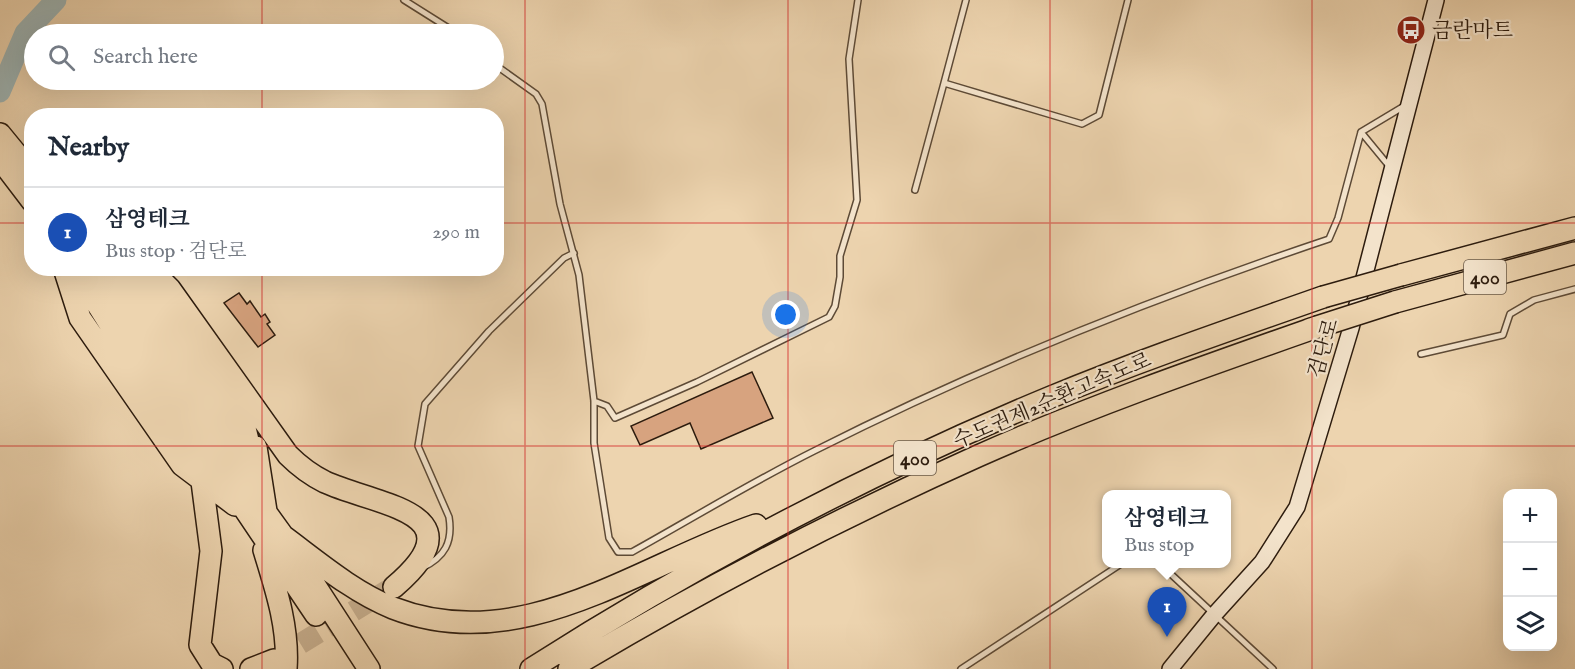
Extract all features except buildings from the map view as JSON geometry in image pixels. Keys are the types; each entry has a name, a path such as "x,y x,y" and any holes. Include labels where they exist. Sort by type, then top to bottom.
{"highway":[{"path":"0,134 24,171"},
{"path":"0,159 24,172"},
{"name":"수도권제2순환고속도로","path":"531,669 660,589 824,500 1060,394 1323,297 1575,228"},
{"name":"수도권제2순환고속도로","path":"569,669 741,570 908,488 1052,425 1317,327 1395,302 1575,253"},
{"path":"67,276 80,318 182,465 199,466"},
{"path":"73,276 90,313 182,449 199,466 257,519 359,591 392,607 421,617 460,622 490,622 548,612 574,604 686,552 824,500"},
{"path":"80,276 199,466 257,519"},
{"path":"85,276 257,519"},
{"path":"101,276 185,400 352,669"},
{"path":"111,276 224,440 257,519"},
{"path":"121,276 231,436 279,598 286,634 280,665 251,669"},
{"path":"130,276 236,430 257,519"},
{"path":"140,276 244,424 257,519"},
{"path":"152,276 252,421 257,519"},
{"path":"156,276 170,289 288,455 302,469 334,485 408,511 424,525 428,536 427,548 421,561 401,581"},
{"path":"191,429 212,551 200,645 212,664 222,669"},
{"path":"283,536 369,669"}],"main road":[{"name":"검단로","path":"1170,669 1214,615 1262,562 1297,507 1351,328 1437,0"}],"lane":[{"path":"404,0 442,24"},
{"path":"594,401 607,406 615,418 697,382 829,317 835,306 840,256 857,200 849,59 858,0"},
{"path":"915,190 966,0"},
{"path":"944,83 1082,124 1092,121 1100,115 1128,0"},
{"path":"504,71 536,94 542,104 560,204 574,253 594,401 594,443 609,538 618,552 632,552 813,451 901,409 1202,282 1329,239 1338,218 1361,132 1410,102"},
{"path":"1361,132 1392,170"},
{"path":"401,581 435,561 445,551 450,528 449,517 418,446 425,404 489,331 564,258 574,253"},
{"path":"1421,354 1503,335 1510,314 1534,300 1575,290"},
{"path":"961,669 1115,568"},
{"path":"1164,568 1273,669"}],"waterway":[{"path":"33,24 56,0"},
{"path":"0,92 24,35"}],"tunnel":[{"path":"274,660 388,590"}],"place":[{"name":"금란마트","path":"1411,30"},
{"name":"삼영테크","path":"1167,637"}]}
